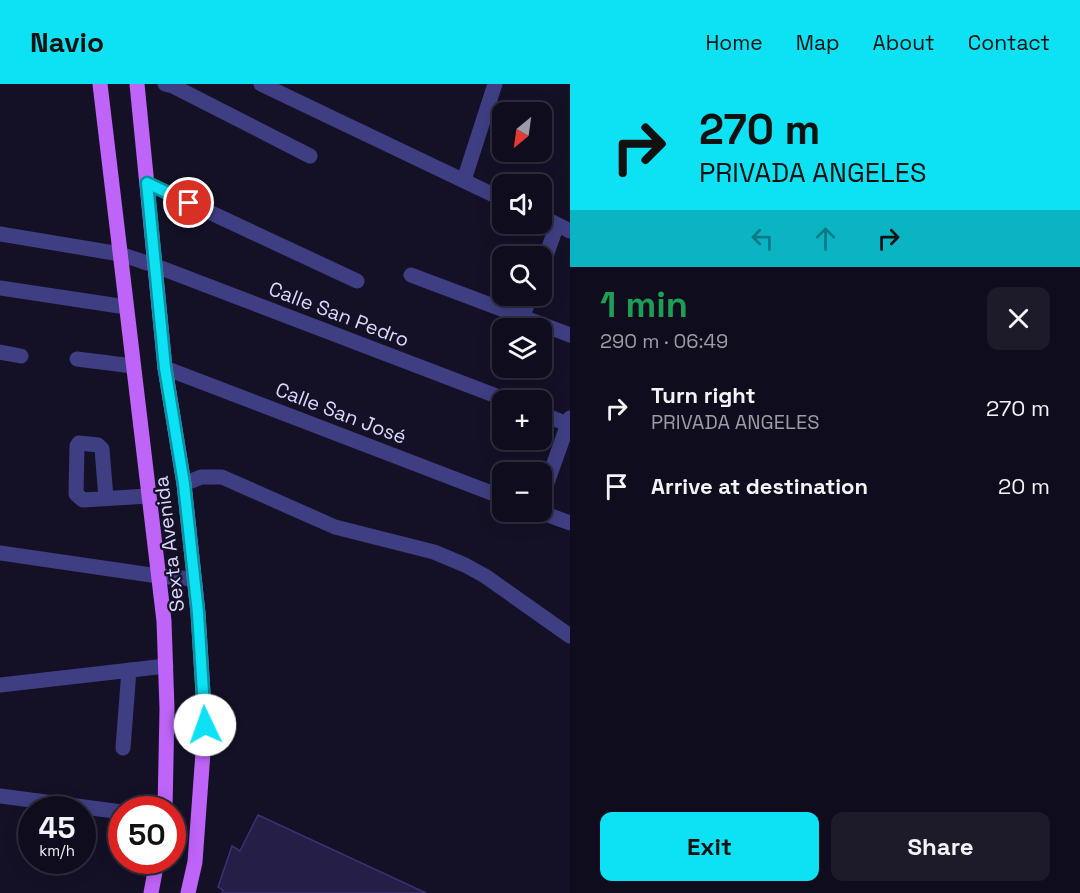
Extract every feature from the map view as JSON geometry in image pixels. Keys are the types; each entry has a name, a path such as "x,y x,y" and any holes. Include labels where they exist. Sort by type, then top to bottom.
{"main road":[{"name":"Sexta Avenida","path":"100,84 164,621 167,709 165,796"},
{"name":"Sexta Avenida","path":"137,84 165,368 184,484 198,613 205,725 195,862 188,893"},
{"path":"151,893 155,874"}],"street":[{"path":"165,84 310,156"},
{"path":"464,180 495,84"},
{"path":"271,86 293,91 492,194"},
{"path":"147,183 357,281"},
{"path":"552,249 564,228"},
{"name":"Calle San Pedro","path":"0,234 120,254 492,394"},
{"path":"411,275 570,335"},
{"path":"0,288 126,307"},
{"path":"522,317 527,306"},
{"path":"0,352 21,356"},
{"path":"77,359 133,366"},
{"name":"Calle San José","path":"165,368 492,493"},
{"path":"552,417 569,422 552,469"},
{"path":"184,484 201,477 222,477 335,527 434,552 484,576 570,636"},
{"path":"106,498 148,496"},
{"path":"552,516 570,523"},
{"path":"0,553 158,576 194,579"},
{"path":"0,685 166,666"},
{"path":"123,748 129,670"},
{"path":"0,796 108,810"}],"building":[{"path":"258,815 426,893 222,893 223,890 218,887 232,846 240,851"}],"route":[{"path":"189,203 147,183 165,368 184,484 198,613 205,725"}]}
